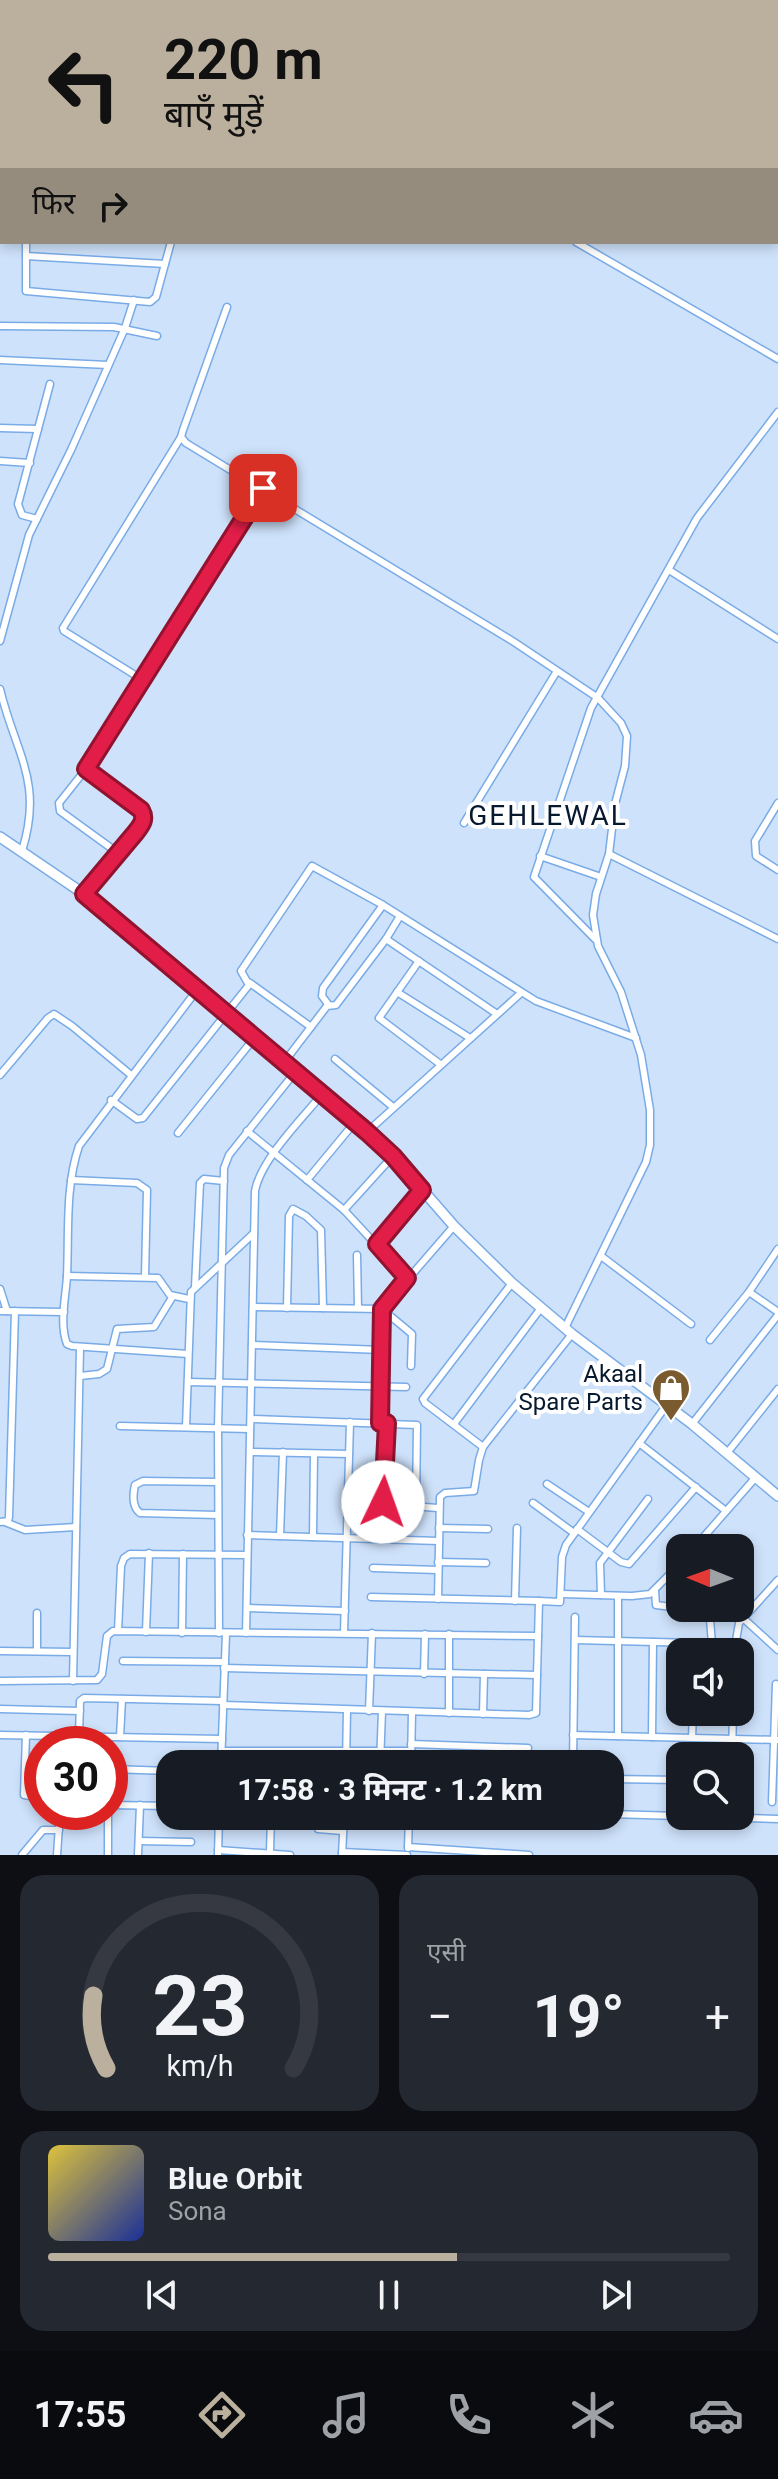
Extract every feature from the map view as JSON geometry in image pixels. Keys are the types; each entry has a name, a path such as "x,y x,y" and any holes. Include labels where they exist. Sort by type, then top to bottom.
{"street":[{"path":"26,244 25,288 29,292 154,301 170,244"},
{"path":"579,244 778,359"},
{"path":"26,256 165,264"},
{"path":"0,641 25,549 125,328 134,300"},
{"path":"143,680 63,628 181,437 227,307"},
{"path":"0,326 125,328 157,336"},
{"path":"0,360 108,365"},
{"path":"37,519 22,515 18,509 50,384"},
{"path":"438,1599 438,1508 442,1494 474,1491 483,1447 568,1331 646,1162 650,1145 648,1091 621,992 596,941 538,882 534,872 584,726 598,698 697,518 778,412"},
{"path":"0,428 38,429"},
{"path":"181,437 186,443 557,671 598,698 616,716 627,736 626,758 615,804 609,854 594,904 596,941"},
{"path":"0,461 30,463"},
{"path":"118,853 59,808 59,803 86,769 263,488"},
{"path":"669,570 778,639"},
{"path":"464,823 557,671"},
{"path":"0,689 25,765 31,798 31,815 22,851"},
{"path":"0,727 10,723"},
{"path":"84,894 143,822 144,816 141,810 86,769"},
{"path":"778,803 755,841 754,852 778,870"},
{"path":"0,837 84,894 256,1036 393,1156 454,1226 512,1283 568,1331 692,1424 778,1496"},
{"path":"609,854 778,939"},
{"path":"540,856 601,877"},
{"path":"311,1027 250,983 241,971 312,866 383,905 521,993 557,1011 636,1038"},
{"path":"328,1004 322,996 323,988 383,905"},
{"path":"328,1004 338,1004 400,916"},
{"path":"386,939 497,1014"},
{"path":"419,961 380,1015 381,1021 440,1064"},
{"path":"111,1100 137,1119 143,1118 228,1015 250,983"},
{"path":"188,1354 80,1348 67,1344 64,1338 64,1312 71,1180 79,1146 197,990"},
{"path":"397,992 470,1038"},
{"path":"367,1132 521,993"},
{"path":"285,1061 328,1004"},
{"path":"0,1075 54,1014 131,1075"},
{"path":"178,1133 256,1036"},
{"path":"335,1059 393,1107"},
{"path":"222,1750 224,1665 217,1515 226,1161 296,1071"},
{"path":"246,1633 257,1181 274,1154 323,1093"},
{"path":"307,1180 355,1122"},
{"path":"247,1131 344,1210 407,1278"},
{"path":"344,1210 393,1156"},
{"path":"195,1287 200,1183 204,1179 224,1181"},
{"path":"71,1180 143,1185 147,1197 145,1277"},
{"path":"377,1244 422,1190"},
{"path":"287,1308 289,1216 293,1209 321,1230 323,1308"},
{"path":"438,1508 386,1506 383,1502 382,1309 454,1226"},
{"path":"186,1427 189,1299 195,1287 254,1233"},
{"path":"710,1340 749,1292 778,1249"},
{"path":"357,1255 358,1308"},
{"path":"601,1256 691,1324"},
{"path":"67,1276 161,1280 167,1292 189,1299"},
{"path":"483,1447 423,1399 512,1283"},
{"path":"0,1289 3,1311 64,1312"},
{"path":"692,1424 778,1313 749,1292"},
{"path":"80,1376 103,1372 109,1364 117,1329 154,1327 173,1296"},
{"path":"253,1307 382,1309 412,1334 411,1366"},
{"path":"454,1424 541,1308"},
{"path":"2,1522 8,1521 9,1511 15,1311"},
{"path":"252,1345 381,1350"},
{"path":"73,1681 80,1348"},
{"path":"188,1382 406,1387"},
{"path":"727,1453 778,1389"},
{"path":"371,1597 559,1602 563,1550 666,1406"},
{"path":"0,1412 12,1412"},
{"path":"251,1419 417,1425 416,1507"},
{"path":"344,1633 350,1422"},
{"path":"120,1426 250,1429"},
{"path":"639,1443 726,1511"},
{"path":"250,1452 349,1454"},
{"path":"280,1536 283,1452"},
{"path":"313,1537 314,1454"},
{"path":"706,1534 756,1477"},
{"path":"217,1515 140,1513 134,1505 134,1490 135,1485 143,1481 218,1482"},
{"path":"547,1484 589,1512"},
{"path":"533,1503 621,1562 629,1564 696,1487"},
{"path":"601,1595 598,1567 648,1499"},
{"path":"2,1522 25,1530 76,1527"},
{"path":"439,1528 488,1529"},
{"path":"515,1601 517,1528"},
{"path":"247,1535 439,1541"},
{"path":"146,1632 149,1553"},
{"path":"118,1631 121,1566 130,1554 247,1555"},
{"path":"182,1633 183,1554"},
{"path":"373,1568 486,1563"},
{"path":"562,1594 642,1596 655,1591 666,1579"},
{"path":"754,1606 778,1580"},
{"path":"769,1589 778,1597"},
{"path":"655,1591 656,1605 666,1606"},
{"path":"618,1596 618,1736"},
{"path":"79,1726 80,1701 84,1698 369,1711 536,1713 539,1601"},
{"path":"247,1608 345,1611"},
{"path":"37,1613 37,1651"},
{"path":"573,1750 575,1617"},
{"path":"747,1622 778,1650"},
{"path":"0,1681 92,1681 101,1678 110,1631 538,1636"},
{"path":"369,1711 372,1633"},
{"path":"424,1674 425,1634"},
{"path":"449,1634 449,1713"},
{"path":"575,1640 666,1642"},
{"path":"652,1737 653,1642"},
{"path":"0,1651 73,1652"},
{"path":"123,1661 370,1673 537,1675"},
{"path":"483,1714 484,1674"},
{"path":"772,1802 776,1779 776,1684"},
{"path":"121,1726 122,1699"},
{"path":"0,1709 80,1711"},
{"path":"346,1750 347,1710"},
{"path":"380,1750 382,1711"},
{"path":"411,1748 412,1712"},
{"path":"692,1726 692,1738"},
{"path":"732,1726 732,1739"},
{"path":"0,1735 24,1735"},
{"path":"573,1735 776,1740"},
{"path":"128,1737 222,1739"},
{"path":"390,1750 528,1748"},
{"path":"128,1770 156,1771"},
{"path":"624,1779 666,1780"},
{"path":"128,1805 156,1806"},
{"path":"138,1855 140,1805"},
{"path":"624,1814 666,1815"},
{"path":"754,1818 778,1819"},
{"path":"22,1855 43,1830"},
{"path":"57,1855 59,1830"},
{"path":"108,1830 108,1855"},
{"path":"219,1830 218,1853 270,1852 290,1855"},
{"path":"270,1852 271,1830"},
{"path":"330,1830 343,1831 342,1854 454,1852 529,1855"},
{"path":"408,1852 409,1830"},
{"path":"139,1841 191,1842"}],"place":[{"name":"Akaal Spare Parts","path":"671,1422"}],"district":[{"name":"GEHLEWAL","path":"548,815"}],"route":[{"path":"263,488 86,769 141,810 144,816 136,832 84,894 323,1093 393,1156 422,1190 377,1244 407,1278 382,1309 381,1317 380,1423 387,1423 383,1502"}]}
